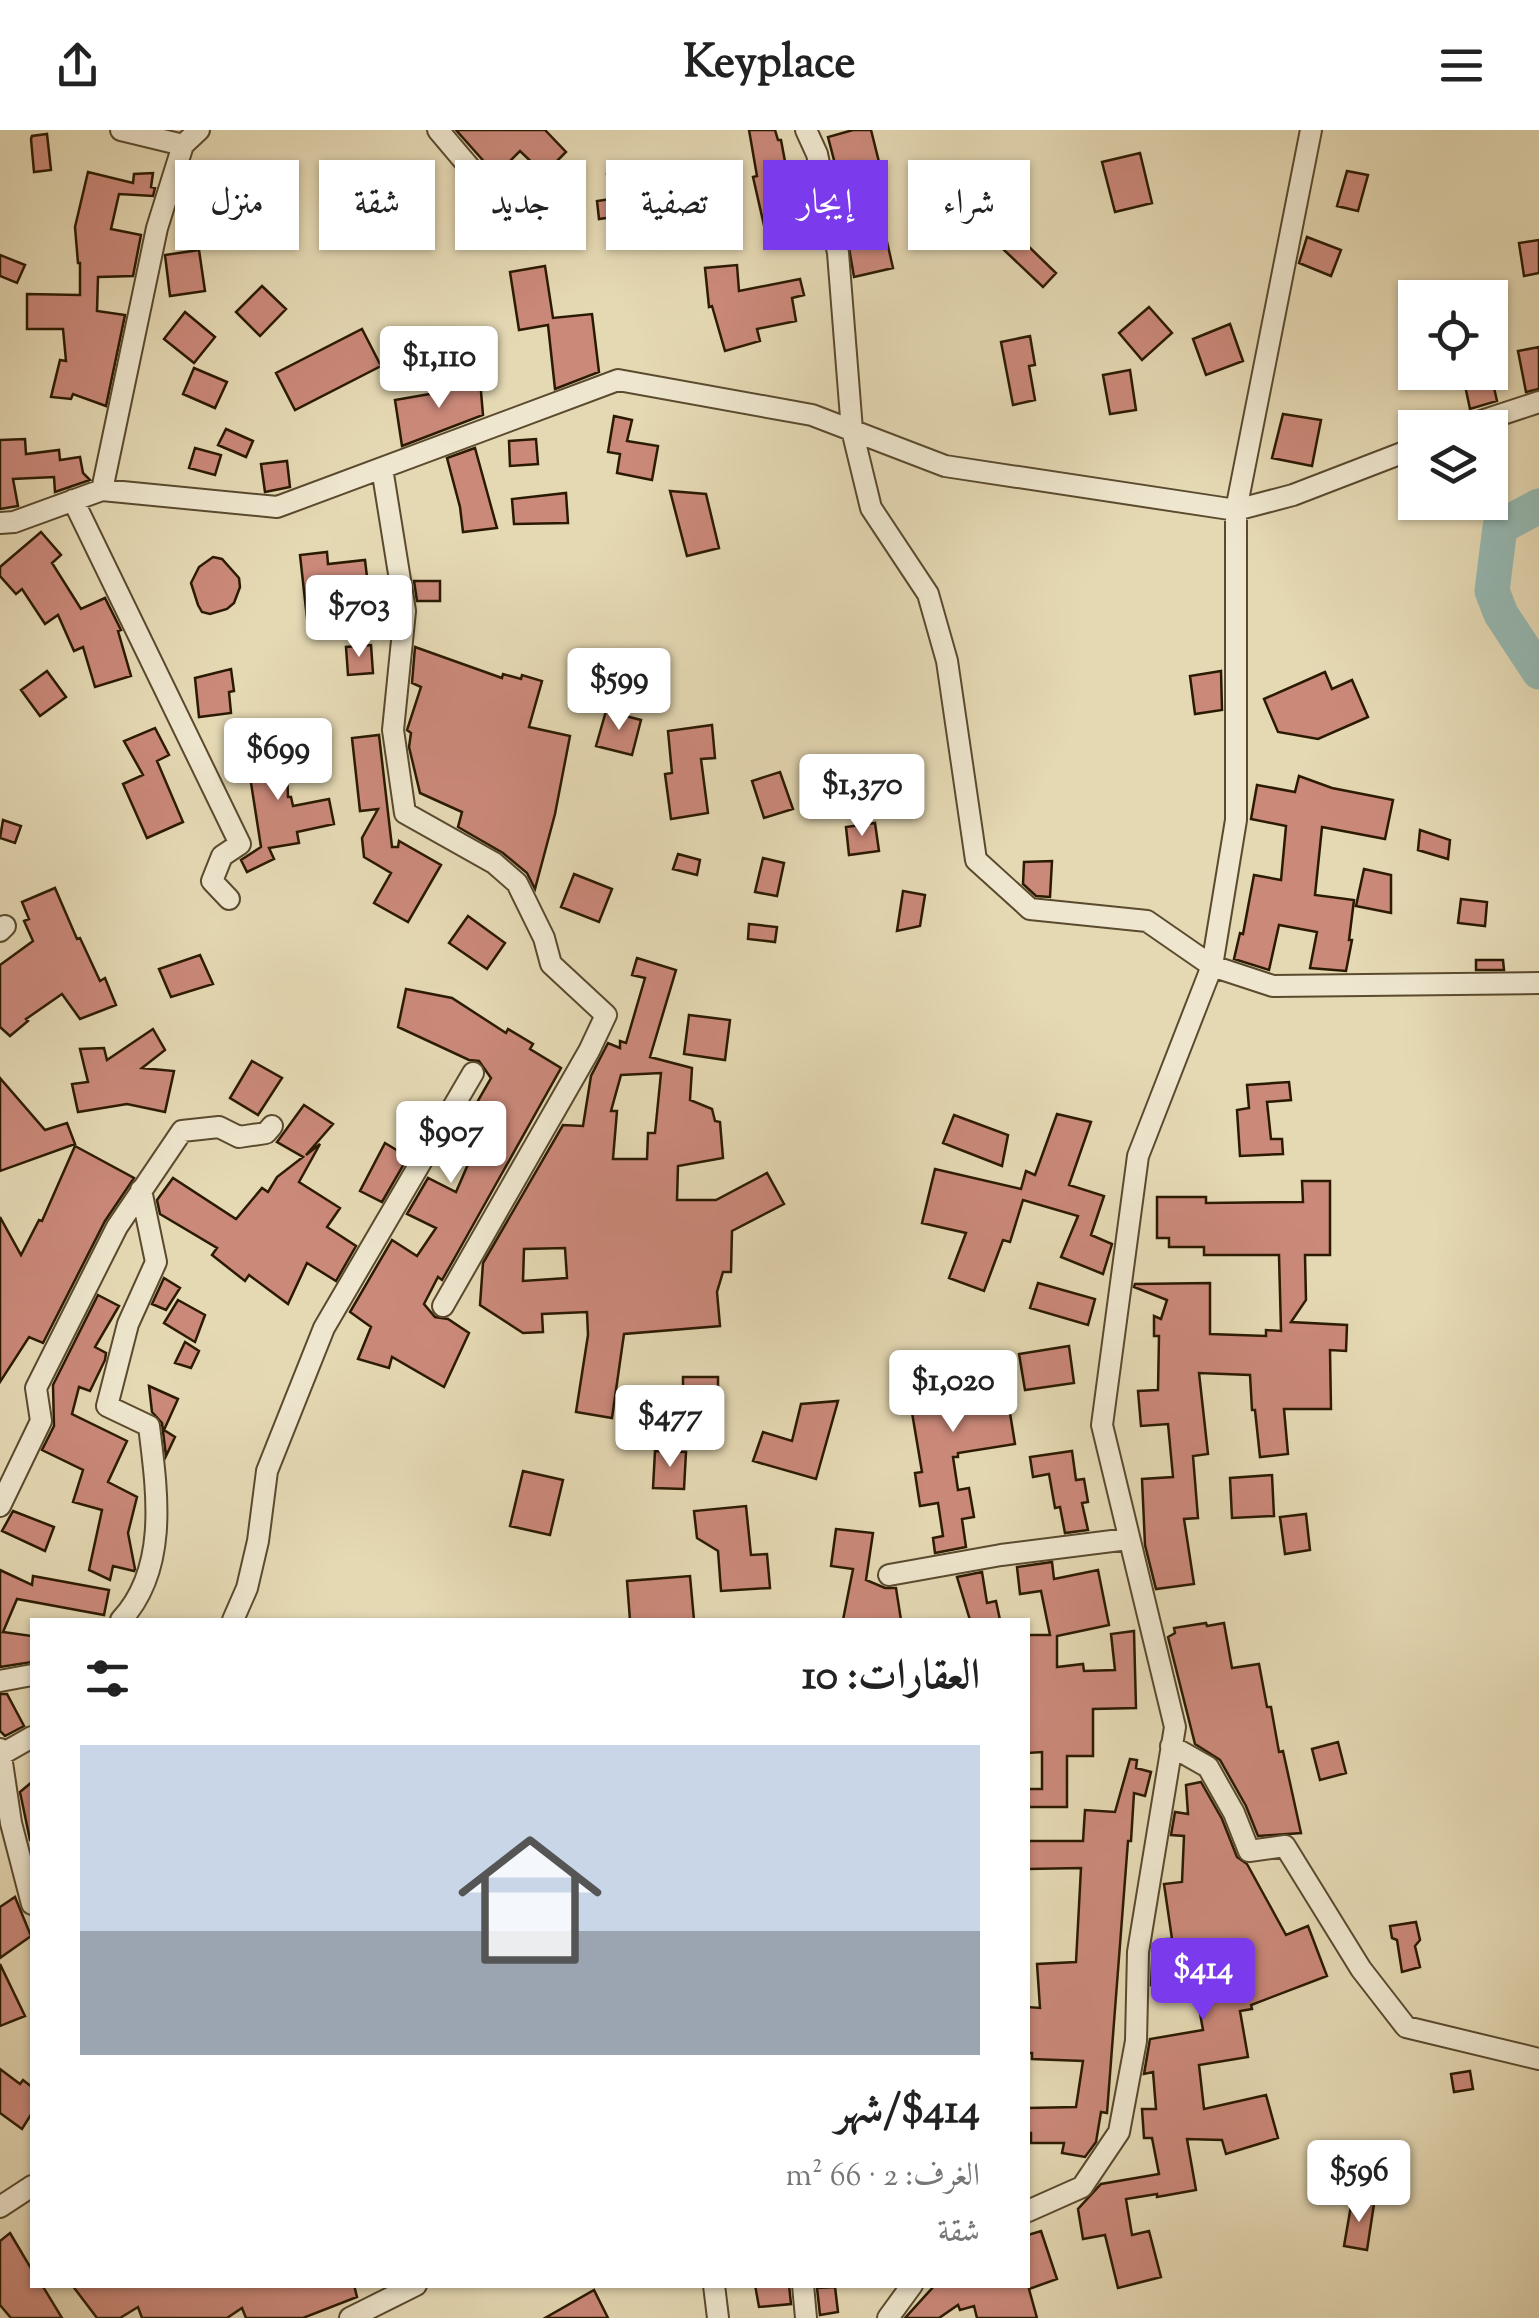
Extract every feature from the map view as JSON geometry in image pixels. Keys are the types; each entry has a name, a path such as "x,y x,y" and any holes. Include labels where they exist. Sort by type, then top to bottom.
{"street":[{"path":"122,130 183,145"},
{"path":"102,490 158,228 183,145 199,130"},
{"path":"438,130 463,160"},
{"path":"806,130 817,154 838,253 852,430 870,508 928,594 947,662 976,860 1030,909 1147,921 1212,966 1273,986 1539,983"},
{"path":"1030,2210 1082,2188 1119,2132 1136,2041 1138,1952 1175,1727 1102,1425 1138,1156 1212,966 1236,820 1236,510 1310,130"},
{"path":"0,524 102,490 277,508 618,380 812,415 945,466 1236,510 1294,496 1398,455"},
{"path":"1508,412 1539,402"},
{"path":"382,468 406,611 392,730 405,813 494,863 516,883 544,938 551,964 606,1015 444,1306"},
{"path":"74,500 240,844 222,856 212,880 229,900"},
{"path":"233,1618 247,1588 258,1540 266,1471 324,1328 473,1073"},
{"path":"0,1506 40,1421 36,1388 117,1226 182,1131 219,1127 240,1138 266,1134 272,1126"},
{"path":"122,1618 140,1595 152,1562 158,1499 149,1426 107,1406 128,1324 156,1262 141,1190"},
{"path":"889,1574 1128,1539"},
{"path":"0,1681 30,1674"},
{"path":"30,1738 1,1751 5,1826 30,1898"},
{"path":"1170,1746 1208,1767 1249,1851 1285,1846 1362,1969 1406,2027 1539,2059"},
{"path":"0,2207 30,2187"},
{"path":"350,2318 410,2288"},
{"path":"714,2288 718,2318"},
{"path":"803,2288 806,2318"},
{"path":"888,2288 890,2316"},
{"path":"890,2316 910,2288"}],"building":[{"path":"456,130 545,130 566,152 558,160 529,160 520,151 511,160 483,160"},
{"path":"749,130 775,130 785,160 763,160 763,221 753,177 757,176"},
{"path":"871,130 878,160 834,160 828,137"},
{"path":"47,134 51,170 34,172 32,136"},
{"path":"1140,153 1152,203 1115,212 1102,162"},
{"path":"1347,171 1368,175 1358,211 1337,206"},
{"path":"88,172 133,183 134,174 153,173 151,187 155,188 153,196 119,194 111,229 141,235 133,276 98,277 97,311 125,315 106,406 73,394 71,399 51,397 60,360 66,361 63,329 27,329 27,294 80,295 75,227"},
{"path":"606,200 606,218 599,219 597,201"},
{"path":"1307,237 1341,250 1331,276 1299,263"},
{"path":"1539,240 1539,273 1524,276 1519,243"},
{"path":"888,246 893,268 854,277 849,250 888,250"},
{"path":"1030,248 1056,273 1043,287 1004,250"},
{"path":"199,250 205,291 170,296 165,255"},
{"path":"0,255 25,265 17,283 0,276"},
{"path":"737,265 739,291 800,279 804,295 792,298 796,321 757,329 760,341 725,351 712,306 709,307 705,268"},
{"path":"545,266 553,318 592,314 599,372 555,389 548,325 519,330 510,272"},
{"path":"262,286 286,309 260,336 236,312"},
{"path":"1149,307 1172,333 1142,360 1119,333"},
{"path":"185,312 215,337 194,363 164,339"},
{"path":"1230,324 1243,361 1206,375 1193,339"},
{"path":"362,329 381,366 295,410 276,373"},
{"path":"1030,336 1035,365 1029,366 1035,400 1013,405 1001,342"},
{"path":"1539,347 1539,389 1526,392 1518,351"},
{"path":"194,368 227,382 215,408 183,394"},
{"path":"1130,370 1136,410 1110,414 1103,375"},
{"path":"480,380 483,415 402,446 395,400 447,391 446,383"},
{"path":"1466,390 1495,390 1497,401 1470,409"},
{"path":"1283,414 1321,420 1312,466 1272,458"},
{"path":"614,416 632,420 627,441 658,446 652,480 617,473 620,454 608,452"},
{"path":"226,429 253,441 246,457 218,445"},
{"path":"25,439 26,454 59,450 60,460 80,457 83,473 90,480 55,492 54,477 13,479 18,506 0,509 0,440"},
{"path":"536,439 538,464 510,466 509,441"},
{"path":"195,448 221,455 215,475 189,468"},
{"path":"475,448 497,528 463,532 447,458"},
{"path":"287,461 290,487 265,492 261,464"},
{"path":"670,491 706,494 719,548 687,556"},
{"path":"566,493 568,523 514,524 512,499"},
{"path":"41,532 61,555 52,563 81,609 105,598 121,630 118,631 131,676 95,687 83,647 74,651 58,615 45,624 22,589 16,594 0,576 0,567"},
{"path":"327,552 328,564 365,560 371,611 307,618 300,555"},
{"path":"213,557 222,559 239,578 240,587 234,603 210,614 202,612 191,583 199,567"},
{"path":"414,581 440,581 440,601 417,601"},
{"path":"371,645 373,673 348,675 346,647"},
{"path":"415,647 502,678 503,674 521,679 522,675 542,681 529,727 570,736 535,889 527,873 503,853 458,827 462,812 420,793 409,747 411,733 407,730 421,687 412,683"},
{"path":"231,669 231,713 199,717 195,678"},
{"path":"47,671 66,697 40,716 21,690"},
{"path":"1221,671 1222,710 1195,714 1190,676"},
{"path":"1325,672 1332,689 1352,680 1368,717 1318,739 1278,732 1264,699"},
{"path":"606,711 641,720 632,755 596,746"},
{"path":"712,725 715,758 701,759 708,813 671,819 665,774 672,773 668,731"},
{"path":"155,728 169,755 157,761 183,822 147,838 123,784 143,775 124,741"},
{"path":"379,735 392,847 398,847 399,841 441,865 408,922 374,903 391,873 364,857 362,838 378,809 360,811 352,738"},
{"path":"272,737 273,743 286,742 288,797 293,806 329,799 334,824 297,832 299,843 269,848 274,859 247,872 241,860 261,847 249,738"},
{"path":"780,772 793,809 764,818 752,781"},
{"path":"1299,776 1332,788 1393,800 1385,839 1322,827 1315,895 1354,900 1346,971 1310,968 1317,932 1279,925 1269,970 1234,959 1254,875 1281,880 1286,826 1251,819 1257,785 1295,792"},
{"path":"3,820 21,826 15,843 0,838"},
{"path":"875,823 879,851 849,855 846,827"},
{"path":"1420,830 1450,840 1448,859 1418,850"},
{"path":"678,854 700,860 697,875 673,869"},
{"path":"763,858 784,863 777,896 755,892"},
{"path":"1052,861 1050,897 1036,896 1023,884 1024,862"},
{"path":"1364,869 1391,875 1391,913 1356,906"},
{"path":"574,874 612,889 599,922 561,907"},
{"path":"55,888 77,939 80,938 100,981 105,978 116,1005 80,1019 62,994 26,1019 10,1036 0,1027 0,965 33,941 24,921 29,919 22,902"},
{"path":"903,891 925,895 920,926 897,931"},
{"path":"1461,899 1487,902 1485,926 1458,923"},
{"path":"468,916 505,943 487,969 449,943"},
{"path":"749,924 777,927 775,942 748,939"},
{"path":"200,955 213,984 171,997 159,969"},
{"path":"637,958 676,970 650,1057 692,1068 690,1100 712,1109 715,1121 720,1122 723,1158 678,1166 677,1200 716,1200 767,1173 784,1204 732,1231 731,1272 723,1272 717,1292 720,1326 624,1334 612,1418 576,1412 588,1335 587,1312 542,1314 543,1332 523,1333 480,1305 483,1263 563,1125 583,1126 591,1076 608,1043 620,1048 620,1041 626,1043 645,978 632,975","holes":["661,1073 655,1133 648,1133 647,1159 613,1159 617,1111 611,1111 621,1075","565,1248 567,1278 523,1281 524,1249"]},
{"path":"1476,960 1503,960 1504,970 1476,970"},
{"path":"406,989 452,998 506,1033 508,1029 533,1044 530,1049 561,1068 442,1280 438,1277 424,1304 435,1317 448,1319 469,1333 444,1387 392,1357 389,1368 358,1359 371,1327 350,1312 392,1240 417,1256 436,1228 407,1214 428,1178 456,1192 475,1148 452,1136 491,1078 479,1061 398,1027"},
{"path":"689,1015 730,1020 725,1060 684,1054"},
{"path":"153,1029 165,1050 142,1068 174,1071 165,1112 127,1104 78,1112 72,1084 88,1082 80,1049 104,1048 107,1060"},
{"path":"252,1061 282,1078 258,1115 230,1098"},
{"path":"0,1078 45,1130 67,1123 75,1144 0,1171"},
{"path":"1289,1082 1291,1100 1267,1102 1271,1139 1282,1139 1283,1154 1240,1156 1237,1110 1249,1108 1247,1085"},
{"path":"304,1105 333,1124 306,1155 320,1144 299,1182 340,1208 327,1227 356,1246 336,1281 307,1263 288,1304 249,1275 245,1281 212,1255 217,1248 160,1214 157,1200 173,1178 236,1219 262,1188 268,1192 277,1177 303,1157 277,1142"},
{"path":"1057,1114 1091,1122 1069,1185 1104,1196 1091,1235 1112,1244 1103,1274 1061,1257 1078,1216 1023,1200 1010,1242 1003,1240 984,1291 949,1278 966,1233 922,1223 935,1169 1021,1189 1026,1171 1035,1175"},
{"path":"954,1115 1008,1135 1002,1166 943,1143"},
{"path":"385,1143 408,1157 382,1202 360,1191"},
{"path":"75,1146 134,1178 105,1221 43,1343 29,1337 0,1382 0,1217 21,1255 39,1220 42,1221"},
{"path":"1302,1181 1330,1181 1330,1255 1305,1255 1306,1300 1291,1322 1347,1325 1346,1351 1330,1350 1331,1409 1284,1409 1288,1454 1260,1457 1250,1375 1199,1373 1208,1454 1193,1456 1198,1518 1184,1519 1194,1584 1156,1589 1145,1545 1142,1479 1173,1477 1168,1424 1141,1426 1138,1391 1158,1390 1159,1336 1154,1336 1154,1316 1161,1319 1167,1300 1134,1287 1135,1284 1210,1283 1210,1334 1266,1336 1266,1330 1281,1331 1279,1255 1204,1255 1204,1247 1169,1247 1169,1238 1157,1238 1157,1197 1206,1197 1206,1203 1303,1202"},
{"path":"164,1278 180,1288 166,1310 152,1304"},
{"path":"1038,1283 1095,1299 1088,1325 1030,1308"},
{"path":"98,1295 119,1306 95,1347 106,1353 105,1360 90,1391 79,1387 72,1414 127,1441 108,1482 137,1497 128,1533 135,1569 113,1566 110,1580 89,1570 102,1510 73,1502 83,1470 42,1450 54,1426 53,1385"},
{"path":"178,1300 205,1315 195,1342 164,1323"},
{"path":"185,1342 199,1351 191,1368 175,1363"},
{"path":"1069,1346 1074,1383 1025,1390 1019,1354"},
{"path":"987,1357 992,1409 1009,1407 1015,1444 953,1457 958,1490 969,1488 974,1517 962,1519 966,1547 935,1553 933,1538 943,1536 938,1503 920,1506 915,1473 922,1472 904,1365"},
{"path":"683,1377 718,1377 718,1422 683,1422"},
{"path":"149,1386 178,1399 164,1430 175,1437 166,1456 162,1423 152,1412"},
{"path":"838,1401 816,1479 753,1461 763,1432 792,1441 801,1404"},
{"path":"655,1451 686,1452 684,1489 653,1488"},
{"path":"1072,1451 1076,1480 1084,1479 1088,1502 1082,1503 1088,1530 1065,1533 1060,1507 1055,1508 1049,1474 1033,1477 1030,1457"},
{"path":"523,1471 563,1480 550,1535 510,1526"},
{"path":"1272,1475 1274,1516 1232,1518 1230,1478"},
{"path":"746,1506 751,1555 767,1554 770,1588 721,1591 718,1551 697,1538 694,1511"},
{"path":"13,1511 54,1527 45,1551 2,1531"},
{"path":"1306,1514 1310,1550 1285,1554 1280,1517"},
{"path":"836,1529 873,1533 866,1580 896,1588 901,1618 843,1618 853,1569 831,1566"},
{"path":"1052,1562 1054,1579 1098,1570 1109,1625 1057,1636 1057,1667 1083,1664 1084,1671 1115,1670 1111,1634 1134,1631 1136,1708 1093,1709 1093,1756 1067,1756 1067,1807 1030,1807 1030,1789 1042,1789 1042,1752 1030,1753 1030,1635 1050,1635 1041,1591 1020,1594 1017,1567"},
{"path":"0,1570 32,1585 33,1576 109,1590 104,1615 17,1599 3,1632 30,1636 30,1662 0,1667"},
{"path":"982,1572 987,1603 996,1601 1000,1618 969,1618 957,1577"},
{"path":"690,1576 694,1618 630,1618 627,1581"},
{"path":"1224,1623 1232,1668 1259,1664 1301,1833 1258,1836 1220,1760 1195,1744 1168,1637 1175,1633 1174,1628"},
{"path":"0,1694 7,1694 24,1726 5,1736 0,1731"},
{"path":"1338,1742 1346,1773 1320,1780 1312,1749"},
{"path":"1130,1759 1137,1760 1136,1768 1151,1772 1145,1796 1134,1793 1107,2113 1101,2112 1096,2142 1085,2157 1062,2153 1064,2143 1031,2143 1030,2108 1076,2107 1083,2061 1032,2059 1030,2053 1030,2007 1040,2008 1037,1964 1076,1962 1081,1868 1030,1869 1030,1841 1083,1841 1085,1810 1115,1812"},
{"path":"1201,1782 1237,1857 1247,1864 1286,1935 1308,1926 1327,1976 1240,2011 1248,2057 1199,2065 1204,2109 1266,2095 1278,2138 1226,2154 1222,2140 1187,2139 1196,2190 1126,2199 1132,2235 1149,2231 1161,2277 1118,2288 1105,2235 1083,2239 1078,2209 1101,2184 1159,2174 1152,2138 1144,2138 1142,2109 1156,2109 1153,2072 1144,2074 1150,2039 1203,2030 1196,1991 1169,1991 1169,1985 1151,1985 1153,1944 1167,1944 1167,1939 1172,1939 1164,1884 1182,1882 1184,1836 1171,1835 1175,1812 1188,1814 1186,1785"},
{"path":"30,1784 30,1840 20,1792"},
{"path":"15,1897 30,1937 0,1958 0,1907"},
{"path":"1416,1922 1420,1940 1415,1946 1420,1967 1402,1972 1397,1940 1392,1938 1390,1926"},
{"path":"0,1964 25,2016 0,2026"},
{"path":"0,2069 20,2084 23,2080 30,2085 30,2116 22,2129 0,2113"},
{"path":"1470,2071 1473,2089 1454,2092 1451,2074"},
{"path":"1352,2200 1374,2204 1367,2250 1344,2246"},
{"path":"1041,2231 1057,2279 1029,2289 1037,2318 977,2318 974,2306 960,2310 958,2305 939,2318 905,2318 932,2288 1030,2288 1030,2234"},
{"path":"10,2233 30,2267 30,2288 44,2288 62,2318 11,2318 0,2305 0,2241"},
{"path":"74,2288 355,2288 357,2297 303,2318 246,2318 242,2308 227,2318 142,2318 138,2307 120,2318 97,2318"},
{"path":"756,2288 789,2288 791,2304 759,2307"},
{"path":"817,2288 835,2288 838,2312 820,2315"},
{"path":"594,2290 608,2318 545,2318"}],"waterway":[{"path":"1539,506 1500,527 1492,591 1501,614 1539,672"}]}
